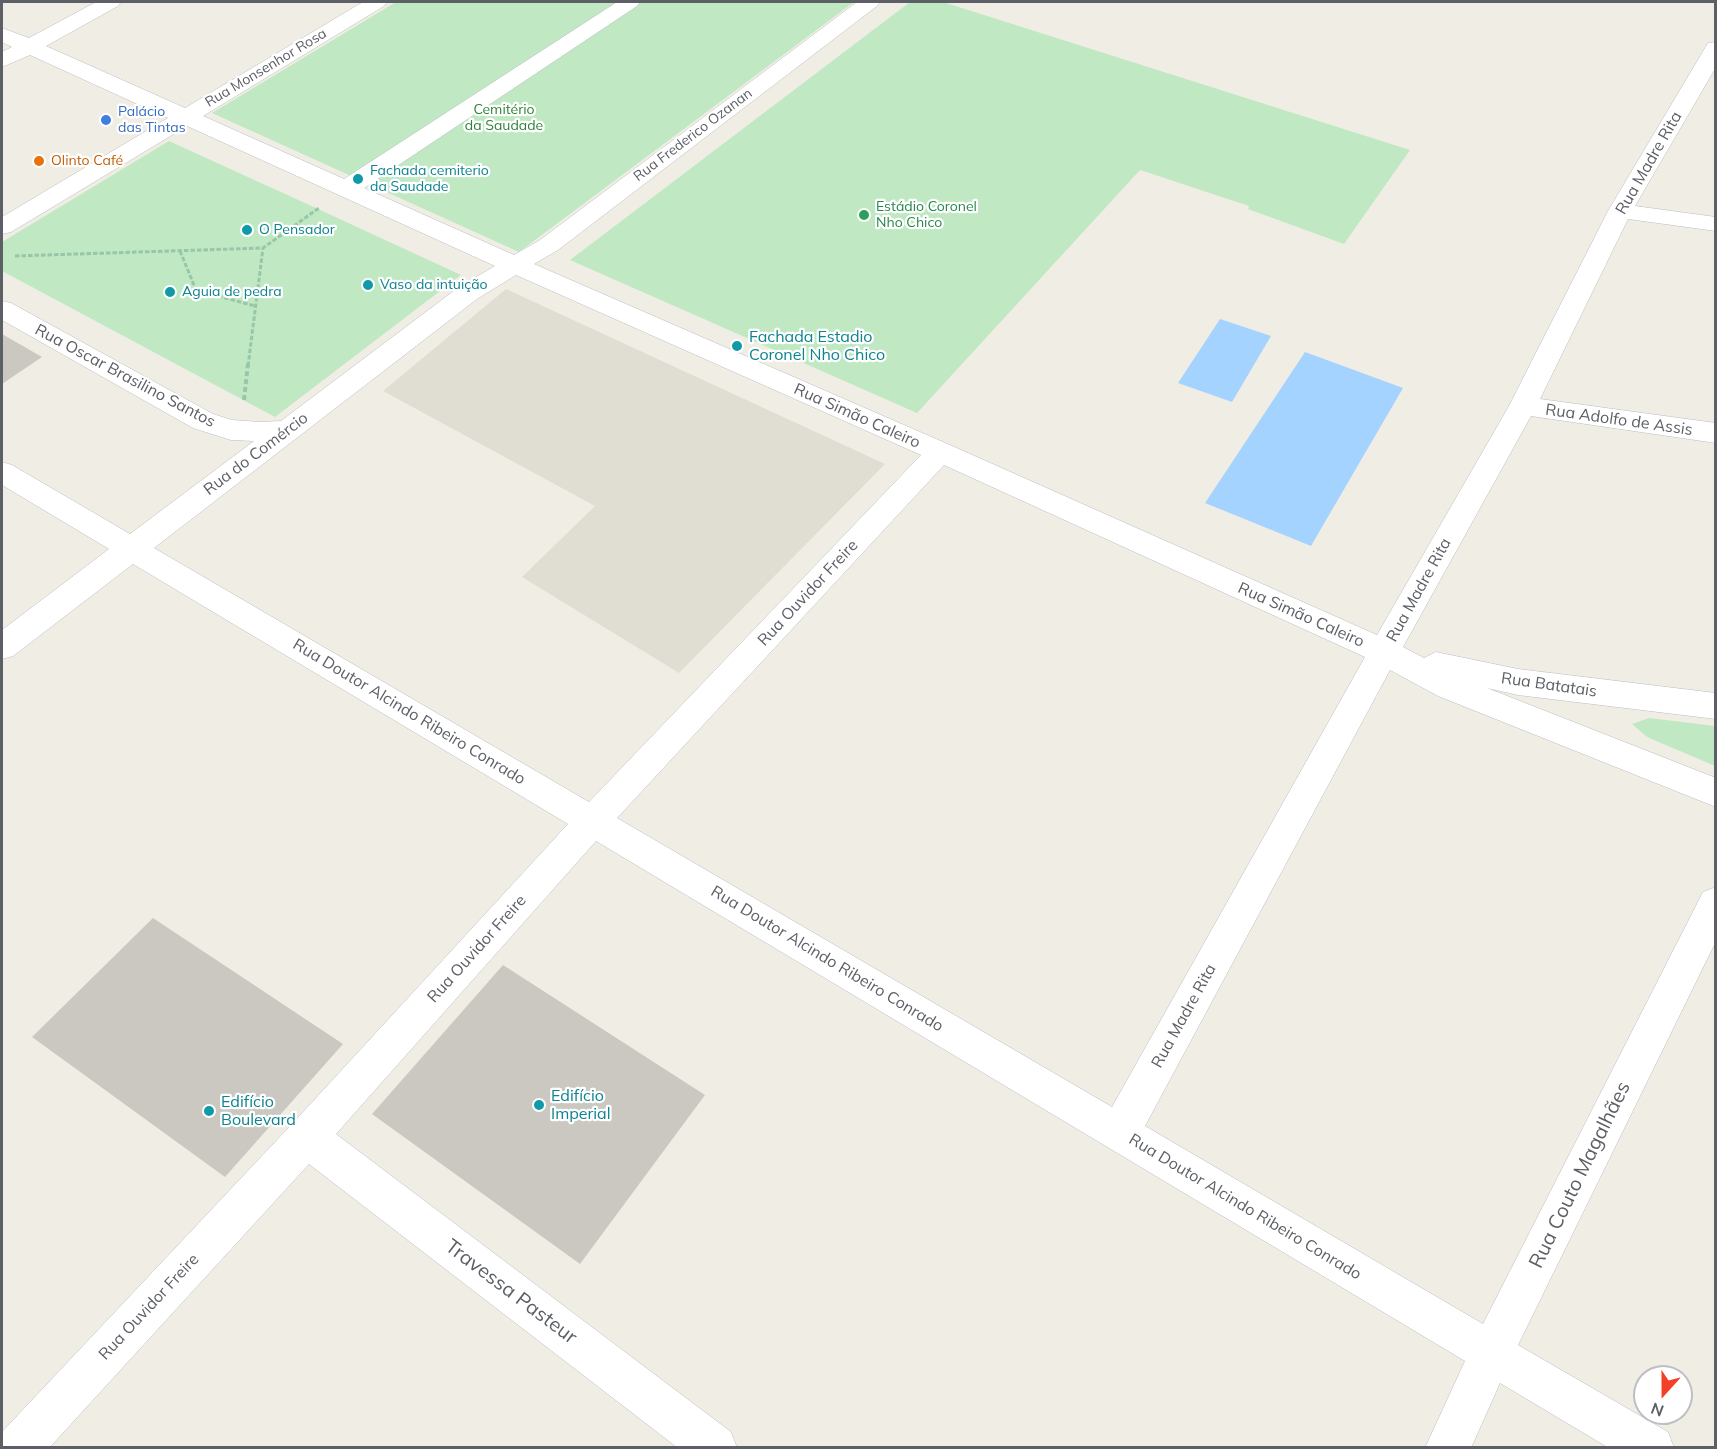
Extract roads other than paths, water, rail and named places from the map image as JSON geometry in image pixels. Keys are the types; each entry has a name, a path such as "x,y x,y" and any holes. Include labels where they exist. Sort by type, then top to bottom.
{"street":[{"path":"2,61 111,2"},
{"name":"Rua Monsenhor Rosa","path":"2,226 377,2"},
{"path":"346,189 630,2"},
{"name":"Rua Frederico Ozanan","path":"514,265 549,245 870,2"},
{"name":"Rua Simão Caleiro","path":"2,34 514,265 1384,652 1449,687 1716,793"},
{"name":"Rua Madre Rita","path":"1120,1132 1384,652 1523,406 1620,211 1716,48"},
{"path":"1620,211 1716,224"},
{"name":"Rua do Comércio","path":"2,647 468,293 514,265"},
{"name":"Rua Oscar Brasilino Santos","path":"2,309 203,421 231,430 261,432 287,430"},
{"name":"Rua Adolfo de Assis","path":"1523,406 1716,433"},
{"name":"Rua Ouvidor Freire","path":"18,1448 307,1137 592,821 940,453"},
{"name":"Rua Doutor Alcindo Ribeiro Conrado","path":"2,472 1652,1448"},
{"name":"Rua Batatais","path":"1384,652 1458,671 1518,682 1716,706"},
{"name":"Rua Couto Magalhães","path":"1447,1448 1491,1354 1716,903"},
{"name":"Travessa Pasteur","path":"307,1137 715,1448"}],"water":[{"path":"1220,319 1271,336 1232,402 1178,383"},
{"path":"1305,352 1403,388 1311,546 1205,503"}],"place":[{"name":"Palácio das Tintas","path":"106,120"},
{"name":"Olinto Café","path":"39,161"},
{"name":"Fachada cemiterio da Saudade","path":"358,179"},
{"name":"Estádio Coronel Nho Chico","path":"864,215"},
{"name":"O Pensador","path":"247,230"},
{"name":"Vaso da intuição","path":"368,285"},
{"name":"Aguia de pedra","path":"170,292"},
{"name":"Fachada Estadio Coronel Nho Chico","path":"737,346"},
{"name":"Edifício Imperial","path":"539,1105"},
{"name":"Edifício Boulevard","path":"209,1111"}],"park label":[{"name":"Cemitério da Saudade","path":"504,118"}]}
